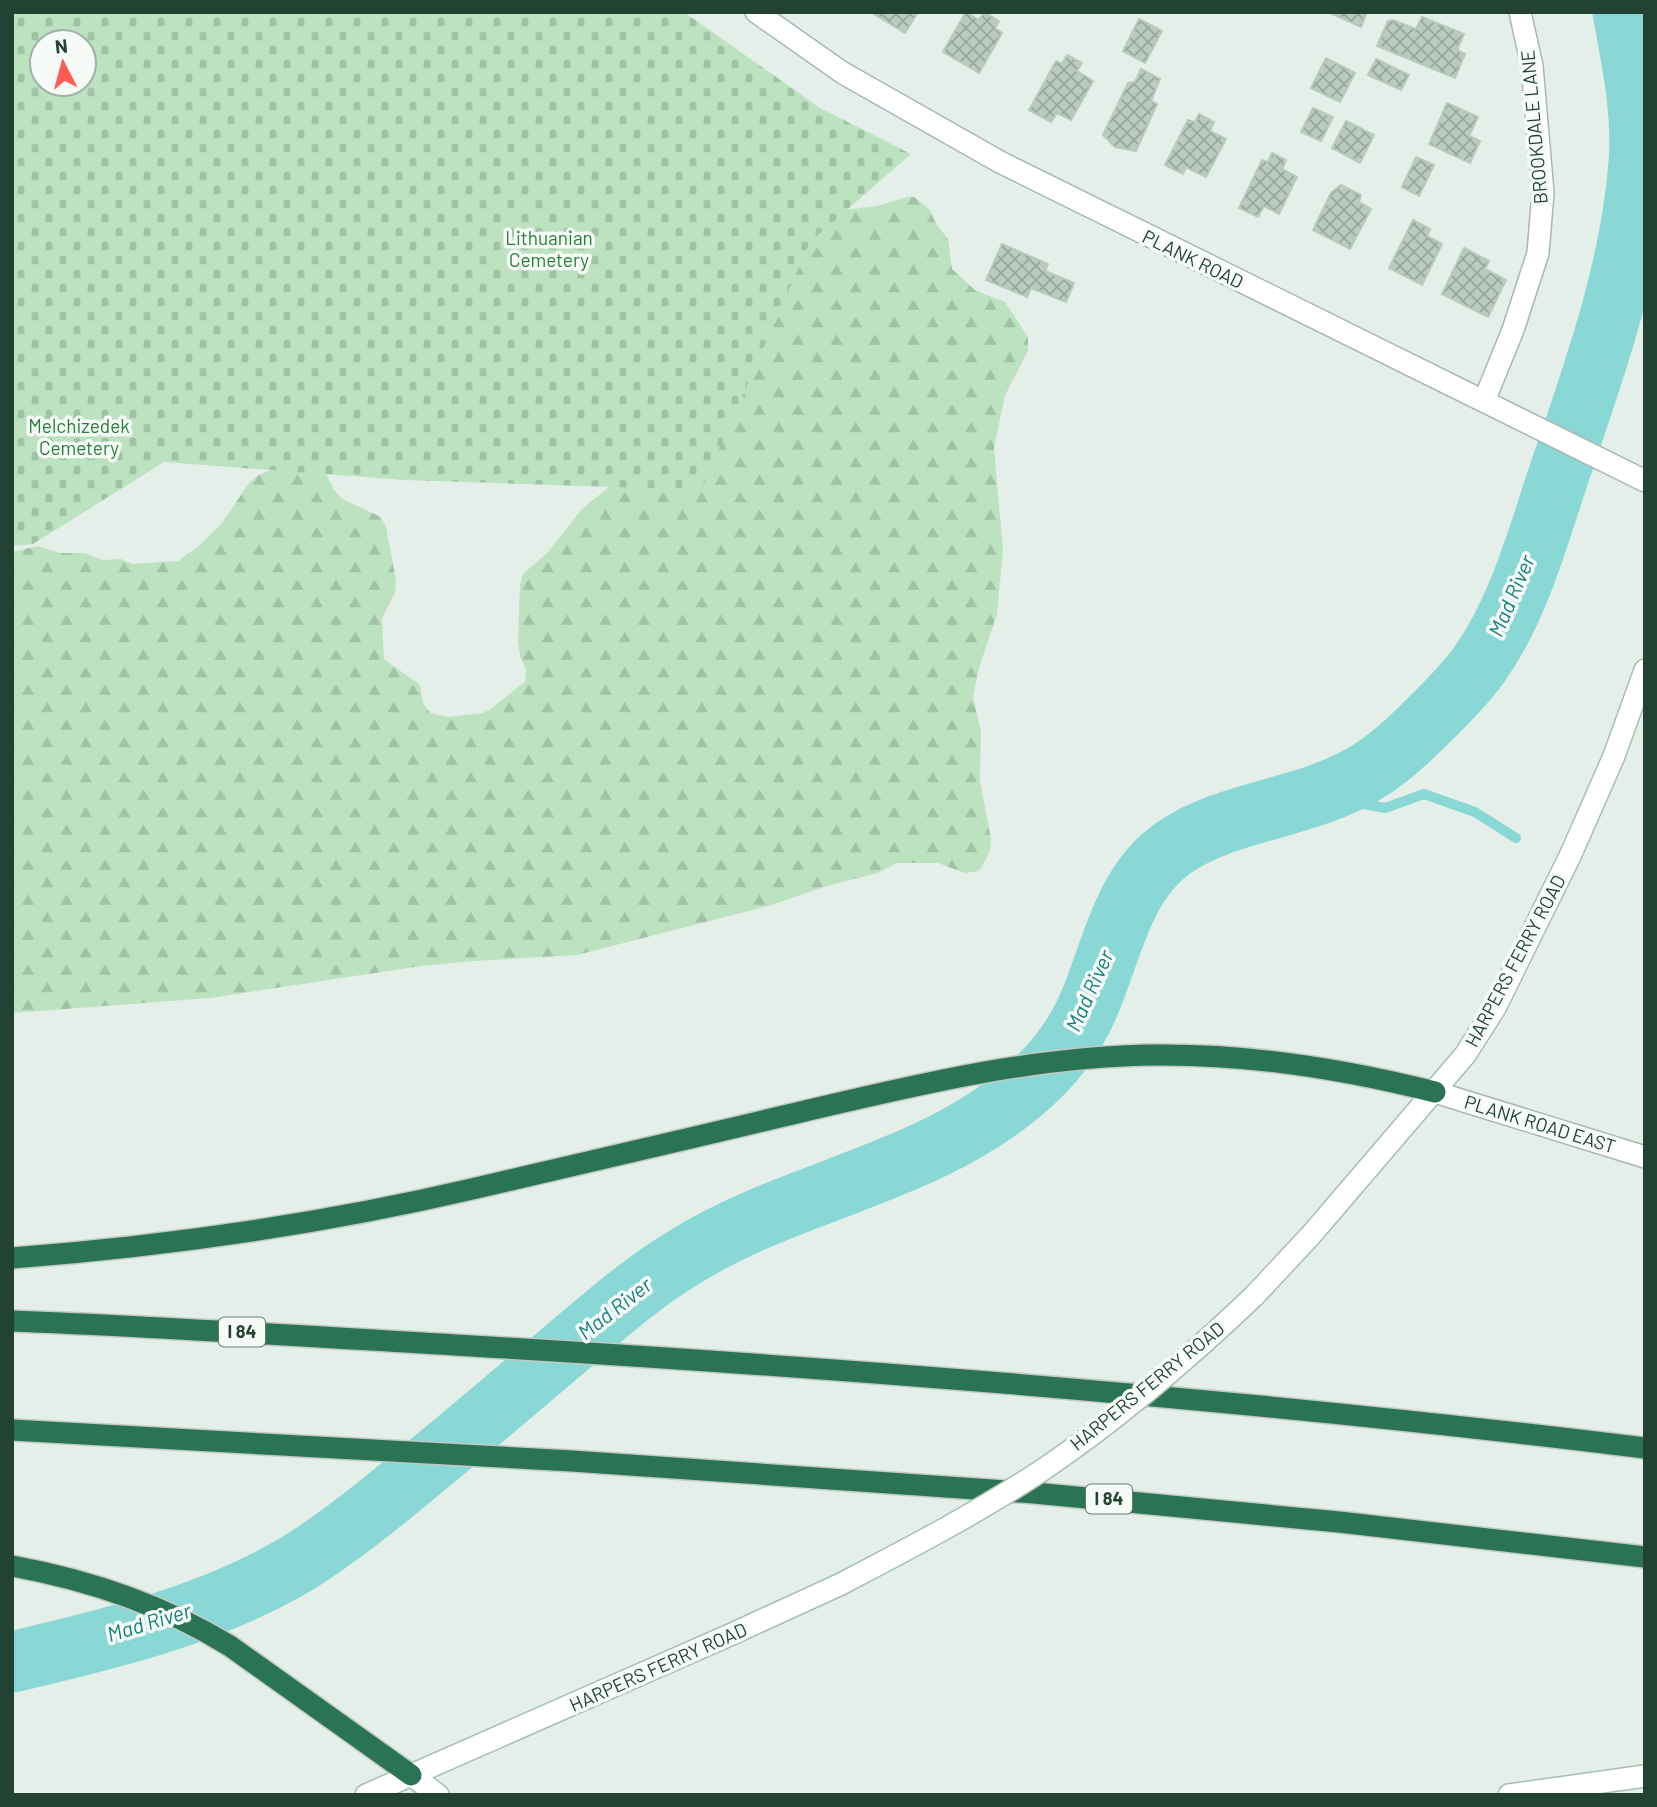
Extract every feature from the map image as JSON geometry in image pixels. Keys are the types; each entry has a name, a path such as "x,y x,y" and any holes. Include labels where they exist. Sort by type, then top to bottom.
{"highway":[{"path":"12,1258 187,1239 372,1210 467,1191 918,1086 1005,1068 1060,1061 1121,1056 1190,1055 1300,1065 1388,1080 1436,1092"},
{"name":"I 84","path":"12,1321 687,1358 1246,1403 1645,1448"},
{"name":"I 84","path":"12,1430 357,1447 849,1479 1154,1503 1645,1557"},
{"path":"12,1566 118,1592 200,1628 411,1775"}],"main road":[{"name":"PLANK ROAD","path":"756,12 843,73 1000,162 1645,481"},
{"name":"BROOKDALE LANE","path":"1484,401 1513,330 1538,253 1544,193 1532,66 1520,12"},
{"name":"HARPERS FERRY ROAD","path":"366,1795 841,1584 946,1528 1045,1468 1153,1387 1203,1344 1254,1296 1311,1236 1465,1055 1494,1008 1524,950 1600,789 1645,670"},
{"name":"PLANK ROAD EAST","path":"1436,1092 1645,1157"},
{"path":"411,1775 438,1795"},
{"path":"1509,1795 1645,1776"}],"green space":[{"name":"Lithuanian Cemetery","path":"12,12 684,12 820,108 911,154 810,242 701,490 404,480 164,462 33,544 12,546"},
{"path":"914,197 929,209 948,239 952,269 976,291 1005,302 1028,337 1028,351 1005,395 994,448 1003,550 997,614 979,668 973,697 981,732 980,781 991,839 990,851 978,871 965,873 938,863 897,863 878,873 823,887 772,905 577,955 421,966 210,998 12,1013 12,552 38,546 60,553 85,553 103,560 121,559 132,564 178,561 201,544 223,522 248,484 257,476 285,464 310,467 326,474 342,499 381,517 386,527 396,581 395,593 382,618 384,659 420,685 423,703 430,713 448,717 482,713 525,682 526,669 518,642 520,585 523,574 548,552 582,509 609,487 798,249 845,210 877,206"}],"building":[{"path":"918,12 905,33 874,14"},
{"path":"966,12 979,20 984,12 999,21 995,28 1002,33 979,73 943,52"},
{"path":"1328,12 1367,12 1361,27"},
{"path":"1422,17 1464,34 1457,50 1465,54 1455,78 1377,46 1388,21 1393,20 1416,29"},
{"path":"1139,19 1162,31 1145,63 1123,51"},
{"path":"1067,55 1082,63 1077,71 1093,81 1071,120 1057,113 1051,122 1029,110 1056,61 1062,64"},
{"path":"1326,58 1355,73 1340,102 1311,88"},
{"path":"1376,59 1409,75 1401,90 1368,75"},
{"path":"1141,69 1160,79 1151,101 1157,104 1136,151 1115,147 1103,135 1128,83 1135,82"},
{"path":"1447,103 1478,117 1469,136 1480,141 1470,163 1429,144"},
{"path":"1313,108 1333,117 1321,141 1301,132"},
{"path":"1199,114 1214,122 1210,131 1226,139 1206,177 1186,167 1183,174 1165,165 1188,120 1195,122"},
{"path":"1346,121 1374,135 1360,163 1332,148"},
{"path":"1272,153 1286,160 1282,169 1297,177 1279,214 1264,206 1258,217 1239,208 1262,160 1268,162"},
{"path":"1416,157 1434,165 1419,196 1402,187"},
{"path":"1341,185 1361,195 1359,202 1371,209 1350,249 1313,230 1331,193"},
{"path":"1413,220 1430,229 1427,236 1442,244 1422,285 1389,268"},
{"path":"1002,244 1048,264 1045,271 1074,283 1066,302 1031,288 1027,297 986,280"},
{"path":"1464,248 1489,261 1485,269 1506,280 1488,317 1442,294"}],"waterway":[{"name":"Mad River","path":"12,1662 123,1634 195,1611 265,1581 298,1563 382,1502 636,1290 667,1268 725,1235 768,1215 900,1164 983,1120 1033,1083 1070,1040 1090,1002 1130,899 1155,863 1172,849 1205,831 1314,796 1362,775 1401,746 1448,701 1493,644 1515,599 1583,402 1619,284 1635,203 1640,144 1636,87 1623,12"},
{"path":"1330,790 1343,800 1385,808 1424,794 1475,812 1516,838"}],"park label":[{"name":"Melchizedek Cemetery","path":"79,437"}]}
